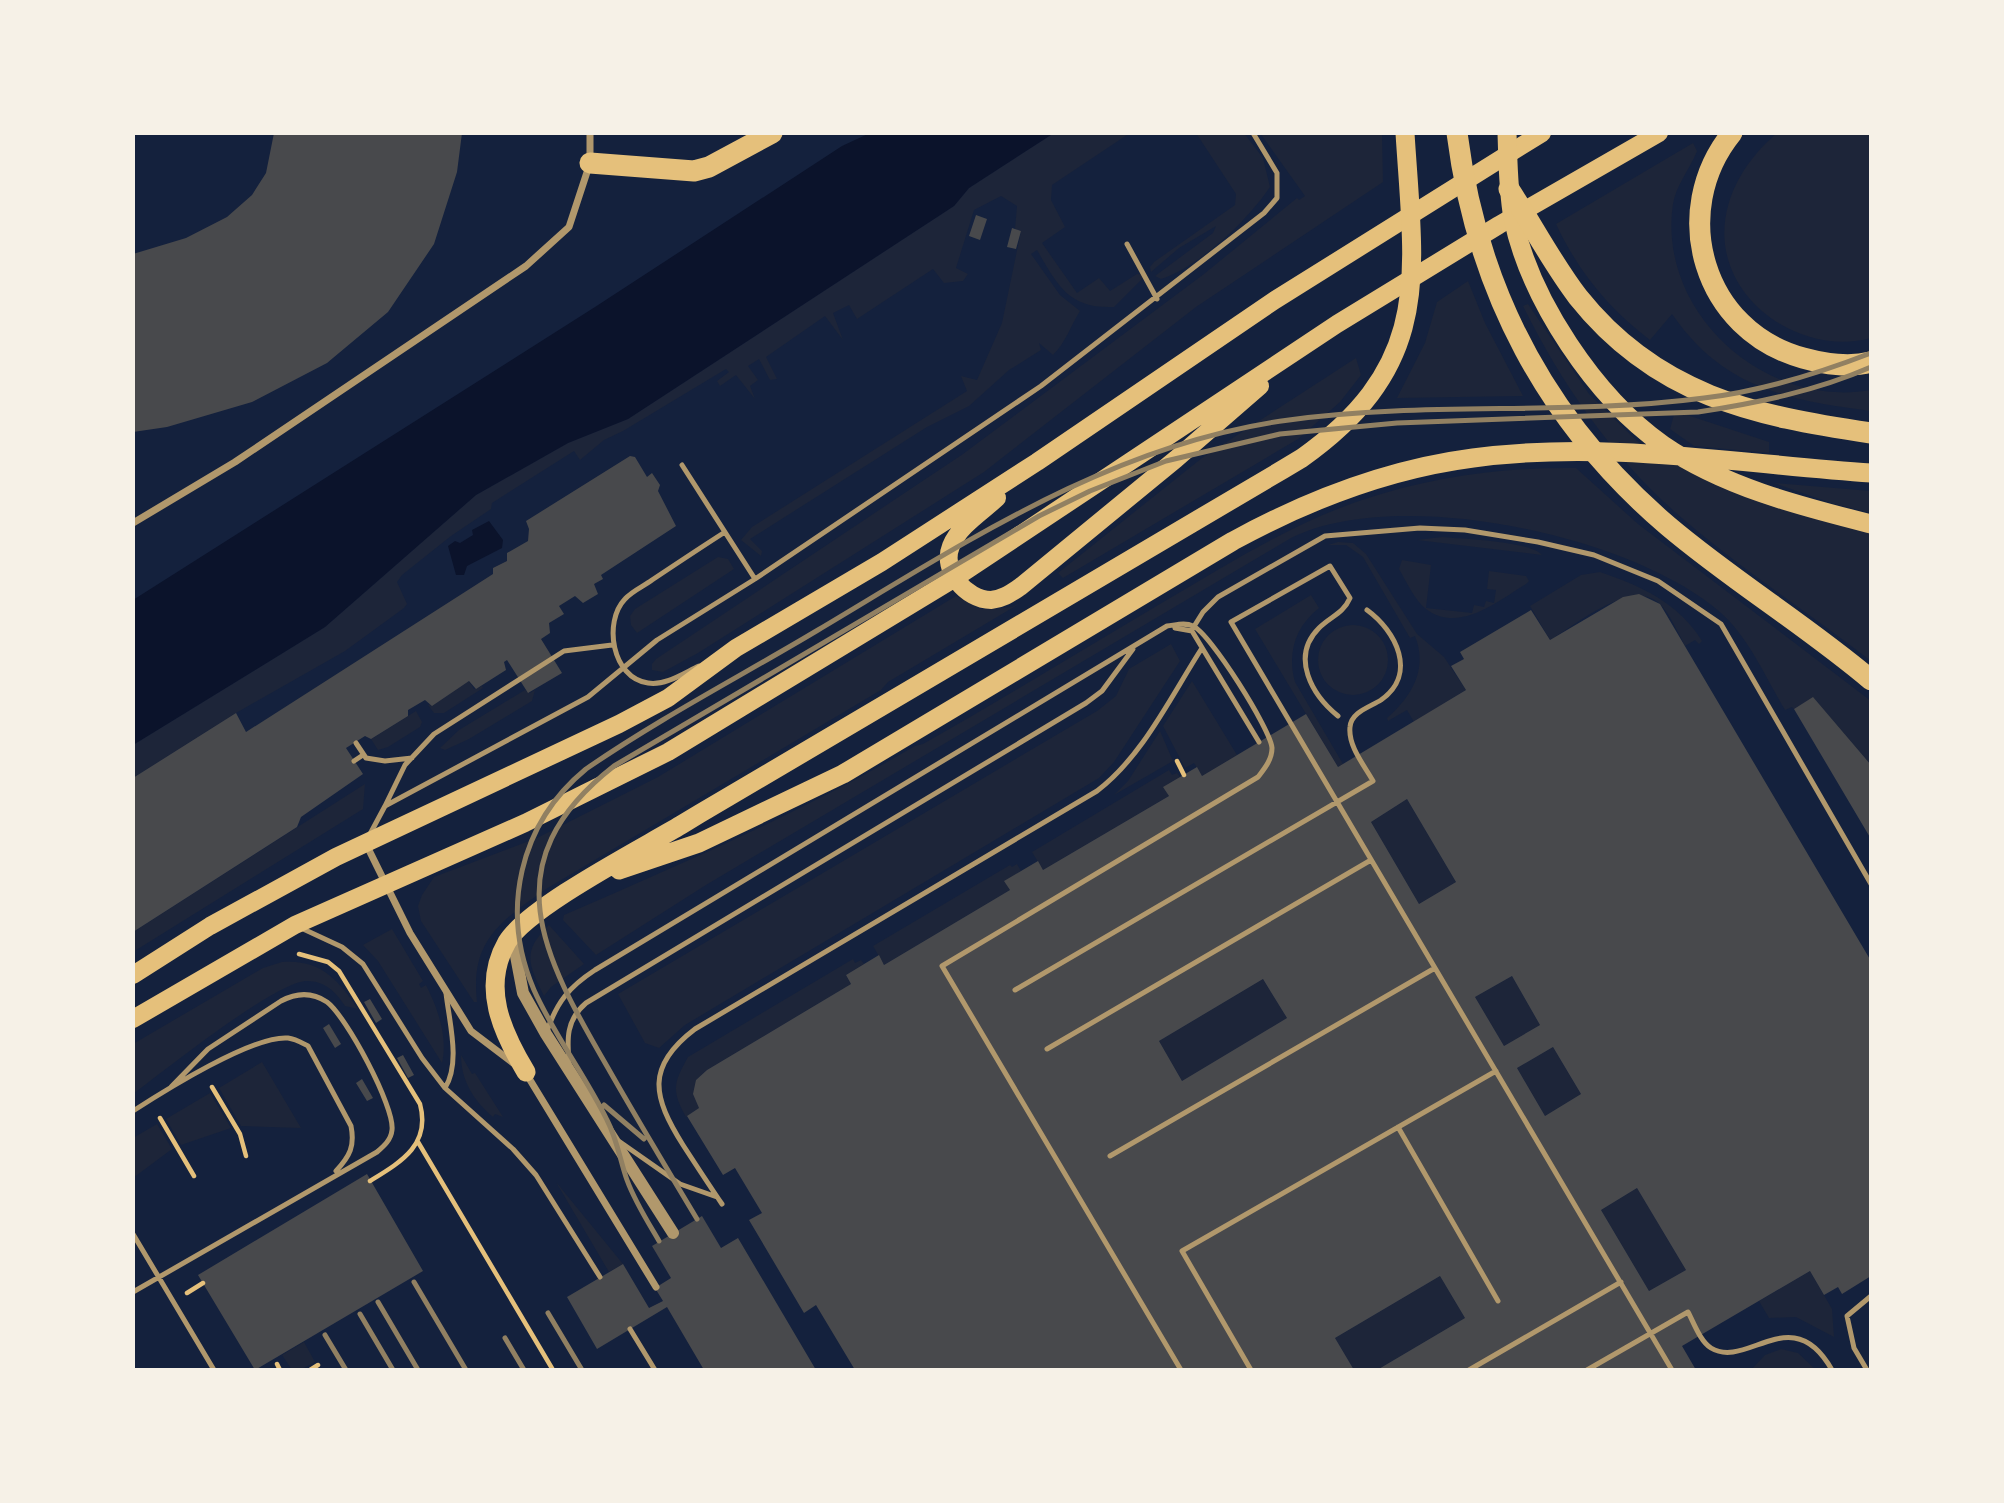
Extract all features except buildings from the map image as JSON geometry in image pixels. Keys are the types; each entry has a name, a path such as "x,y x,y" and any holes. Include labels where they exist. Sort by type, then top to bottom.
{"highway":[{"path":"590,163 694,172 709,167 772,133"},
{"path":"526,1072 503,1033 495,995 501,954 512,934 543,908 1285,468 1332,434 1365,400 1383,376 1406,325 1412,249 1405,133"},
{"path":"1457,133 1470,216 1502,304 1538,376 1578,435 1617,478 1668,526 1871,680"},
{"path":"1507,133 1509,188 1521,246 1558,326 1591,373 1637,423 1662,444 1730,480 1811,509 1871,524"},
{"path":"1732,133 1707,175 1698,216 1702,257 1723,303 1749,332 1784,352 1835,365 1871,362"},
{"path":"1509,188 1577,296 1592,314 1642,358 1710,397 1741,408 1773,418 1871,433"},
{"path":"594,877 661,858 780,806 867,761 1273,519 1360,484 1419,467 1497,455 1587,452 1648,453 1774,467 1871,474"}],"main road":[{"path":"133,975 209,926 365,843 636,716 668,698 736,648 882,562 1037,462 1354,249 1542,133"},
{"path":"133,1020 295,926 525,823 668,752 955,578 1363,308 1659,133"},
{"path":"1037,462 968,524 953,542 948,562 955,578 981,599 995,600 1009,595 1176,459 1310,342"}],"street":[{"path":"133,523 234,462 526,266 569,227 590,163 590,133"},
{"path":"365,843 446,993 471,1031 526,1072 656,1287"},
{"path":"512,934 523,993 546,1034 673,1233"}],"lane":[{"path":"385,806 588,697 657,640 755,579 1041,386 1157,299 1264,213 1278,198 1278,173 1253,133"},
{"path":"1127,244 1157,299"},
{"path":"682,466 755,579"},
{"path":"1192,631 1203,612 1218,597 1325,536 1420,528 1465,530 1594,555 1658,581 1721,624 1871,884"},
{"path":"725,532 626,598 614,622 612,645 625,668 638,680 655,684 736,648"},
{"path":"1338,716 1321,702 1306,672 1305,656 1310,640 1320,628 1344,610 1350,598 1330,566 1231,622 1672,1370"},
{"path":"1015,990 1373,781 1351,742 1349,725 1354,716 1382,699 1393,688 1401,658 1397,643 1383,624 1367,610"},
{"path":"546,1034 558,1003 576,982 763,867 1167,626 1184,624 1208,636 1269,736 1272,746 1267,765 1245,787 942,966 1181,1370"},
{"path":"570,1070 568,1030 574,1016 586,1003 1086,704 1102,691 1130,651 1163,629 1180,627 1192,631 1259,742"},
{"path":"365,843 405,765 434,734 565,651 612,645"},
{"path":"722,1204 661,1104 659,1076 672,1049 695,1029 1097,791 1115,777 1129,760 1202,648"},
{"path":"356,743 366,758 385,761 412,758"},
{"path":"354,761 363,755"},
{"path":"1047,1049 1371,860"},
{"path":"295,926 342,947 363,964 422,1058 445,1088 513,1149 536,1175 600,1277"},
{"path":"1110,1156 1435,968"},
{"path":"445,1088 452,1077 446,993"},
{"path":"133,1292 332,1175 377,1152 391,1136 393,1122 388,1101 346,1027 328,1003 302,995 281,1001 208,1049 171,1087"},
{"path":"133,1111 171,1087 268,1041 287,1038 298,1041 308,1046 351,1125 354,1140 350,1155 332,1175"},
{"path":"1251,1370 1182,1251 1496,1071"},
{"path":"1398,1127 1498,1301"},
{"path":"613,1137 680,1184 717,1197"},
{"path":"133,1234 214,1370"},
{"path":"1469,1370 1621,1282"},
{"path":"1867,1370 1854,1348 1847,1316 1871,1296"},
{"path":"1587,1370 1688,1312 1705,1343 1714,1350 1729,1352 1777,1337 1793,1338 1808,1344 1832,1370"},
{"path":"630,1329 655,1370"}],"path":[{"path":"1177,761 1184,775"},
{"path":"299,954 314,957"},
{"path":"212,1087 240,1134 246,1156"},
{"path":"160,1118 194,1176"},
{"path":"418,1142 553,1370"},
{"path":"187,1293 203,1283"},
{"path":"277,1364 280,1370"},
{"path":"310,1370 318,1365"}],"shaded area":[{"path":"870,133 1054,133 969,188 954,206 628,419 568,443 476,495 325,627 133,745 133,600 595,307 842,146"},
{"path":"1054,133 1130,133 1052,185 1051,200 1065,227 1042,243 1077,293 1099,278 1110,291 1137,274 1146,275 1114,307 1099,307 1086,304 1066,293 1037,250 1031,254 1060,295 1080,311 1065,340 1053,355 1039,343 1041,350 1009,370 969,406 927,427 750,539 762,551 761,556 741,540 752,527 967,391 961,376 977,380 1002,323 1021,231 1015,229 1017,206 1001,196 974,210 956,268 968,274 963,281 944,283 933,269 857,319 849,305 833,313 843,340 825,316 766,357 777,379 770,380 759,359 748,366 758,380 750,386 755,399 736,375 720,386 717,381 729,372 726,369 604,440 580,460 574,451 492,503 491,509 451,536 402,575 397,582 407,604 404,608 345,651 236,713 133,778 133,745 325,627 476,495 568,443 628,419 954,206 969,188"},
{"path":"1196,133 1244,133 1263,158 1270,187 1249,214 1222,241 1191,264 1161,279 1155,276 1213,233 1216,226 1179,248 1151,272 1150,267 1154,262 1235,205 1236,194"},
{"path":"1260,133 1382,133 1383,182 1196,307 984,472 698,653 663,672 652,670 656,659 963,454 1204,274 1297,198 1299,200 1305,196"},
{"path":"1777,133 1871,133 1871,338 1848,342 1800,334 1778,323 1759,308 1743,290 1731,269 1724,229 1731,198 1754,156"},
{"path":"1693,143 1697,151 1677,190 1673,204 1673,244 1682,282 1701,316 1726,345 1758,368 1793,384 1831,392 1871,390 1871,411 1812,402 1759,386 1713,359 1672,314 1650,340 1608,302 1584,273 1556,224"},
{"path":"1468,281 1485,323 1523,396 1397,398 1425,343 1437,302"},
{"path":"1528,304 1589,394 1637,441 1718,485 1871,532 1871,661 1722,551 1652,490 1609,442 1571,390 1523,306"},
{"path":"1356,358 1361,375 1340,402 1298,439 1063,578 1058,573 1202,458"},
{"path":"1675,411 1769,442 1769,453 1694,446 1670,429"},
{"path":"1576,468 1638,524 1871,701 1871,765 1813,698 1794,709 1792,707 1785,710 1749,646 1731,623 1682,585 1632,561 1574,541 1513,526 1451,518 1391,516 1337,523 1291,538 706,885 596,955 563,920 564,915 742,836 923,744 1236,559 1310,521 1362,500 1414,485 1521,469"},
{"path":"1774,483 1871,491 1871,513 1834,504"},
{"path":"489,521 503,540 502,548 467,566 464,575 456,575 448,546 455,541 460,543 473,535 472,530"},
{"path":"1442,537 1511,544 1535,550 1542,555 1417,540"},
{"path":"1338,542 1353,543 1366,554 1417,634 1444,657 1466,690 1414,722 1407,710 1388,721 1387,718 1404,701 1415,681 1420,660 1419,648 1415,636 1410,638 1363,557 1346,545 1328,545"},
{"path":"718,557 728,559 734,569 637,633 631,625 630,616 635,609"},
{"path":"1402,560 1431,565 1426,608 1472,613 1474,605 1484,607 1486,601 1494,603 1496,590 1487,589 1489,571 1526,576 1529,581 1503,599 1478,612 1465,617 1439,616 1426,609 1418,601 1399,569"},
{"path":"1600,572 1658,597 1682,616 1702,641 1699,644 1695,640 1685,646 1660,604 1649,597 1635,596 1604,606 1550,640 1530,606 1581,575"},
{"path":"1311,595 1319,608 1304,624 1295,641 1293,671 1295,682 1343,764 1338,767 1255,629"},
{"path":"956,596 981,609 1012,607 1022,602 888,682 881,690 530,900 503,922 484,947 478,963 477,1002 474,1002 421,921 418,906 434,877 537,838 658,777"},
{"path":"1353,625 1372,631 1382,641 1388,660 1382,679 1372,689 1353,695 1334,689 1324,679 1318,660 1324,641 1334,631"},
{"path":"1171,644 1180,661 1114,762 1099,778 685,1025 659,1048 645,1043 618,994 1097,711 1116,696 1129,669"},
{"path":"469,681 474,689 483,688 444,713 434,713 428,705"},
{"path":"1192,681 1237,755 1202,776 1194,763 1185,768 1163,726"},
{"path":"525,690 530,693 535,690 532,701 469,739 445,750 440,748 459,730"},
{"path":"416,711 422,722 420,727 388,747 378,750 371,739"},
{"path":"1160,731 1173,761 1114,795 1128,781"},
{"path":"1169,770 1172,775 1177,773 1180,777 1164,787 1169,796 1043,870 1032,852"},
{"path":"365,784 363,809 133,952 133,932"},
{"path":"1407,799 1456,882 1419,904 1371,822"},
{"path":"1017,864 1021,871 1005,881 1010,890 884,965 873,946 1010,865 1012,867"},
{"path":"549,925 584,964 551,987 544,996 530,959 534,943"},
{"path":"392,929 423,981 419,984 421,988 426,985 434,1004 443,1033 442,1063 378,961 363,945"},
{"path":"853,959 855,963 861,960 864,964 846,975 851,984 707,1070 696,1080 699,1108 686,1117 676,1086 688,1057"},
{"path":"282,962 307,964 327,973 358,1009 345,1006 325,985 307,981 292,985 246,1011 133,1094 133,1044 263,968"},
{"path":"1512,976 1540,1025 1504,1046 1475,997"},
{"path":"1263,979 1287,1018 1182,1081 1159,1041"},
{"path":"1553,1047 1581,1094 1545,1116 1517,1068"},
{"path":"461,1055 503,1117 495,1114 493,1117 475,1097 463,1073"},
{"path":"262,1062 301,1128 241,1126 219,1088"},
{"path":"210,1093 231,1128 181,1145 166,1119"},
{"path":"157,1124 172,1149 133,1178 133,1138"},
{"path":"556,1182 623,1264 609,1272"},
{"path":"1637,1188 1686,1270 1649,1291 1601,1210"},
{"path":"1810,1271 1832,1309 1834,1337 1796,1317 1769,1318 1759,1301"},
{"path":"1440,1276 1465,1318 1377,1370 1354,1370 1335,1338"},
{"path":"304,1342 315,1362 300,1370 292,1370 282,1355"},
{"path":"1781,1349 1798,1353 1816,1370 1751,1370 1765,1355"}],"railway":[{"path":"659,1241 630,1188 607,1120 534,990 518,930 522,870 531,842 563,791 586,769 672,715 986,531 1102,473 1162,450 1225,432 1341,414 1601,406 1704,398 1789,381 1871,353"},
{"path":"697,1219 564,987 549,949 540,911 540,875 552,838 575,802 614,766 1039,516 1090,491 1166,461 1280,434 1397,423 1698,412 1786,395 1871,367"},
{"path":"604,1105 644,1139"},
{"path":"414,1282 466,1370"},
{"path":"378,1302 418,1370"},
{"path":"548,1313 582,1370"},
{"path":"360,1314 393,1370"},
{"path":"325,1335 346,1370"},
{"path":"505,1338 524,1370"}]}
